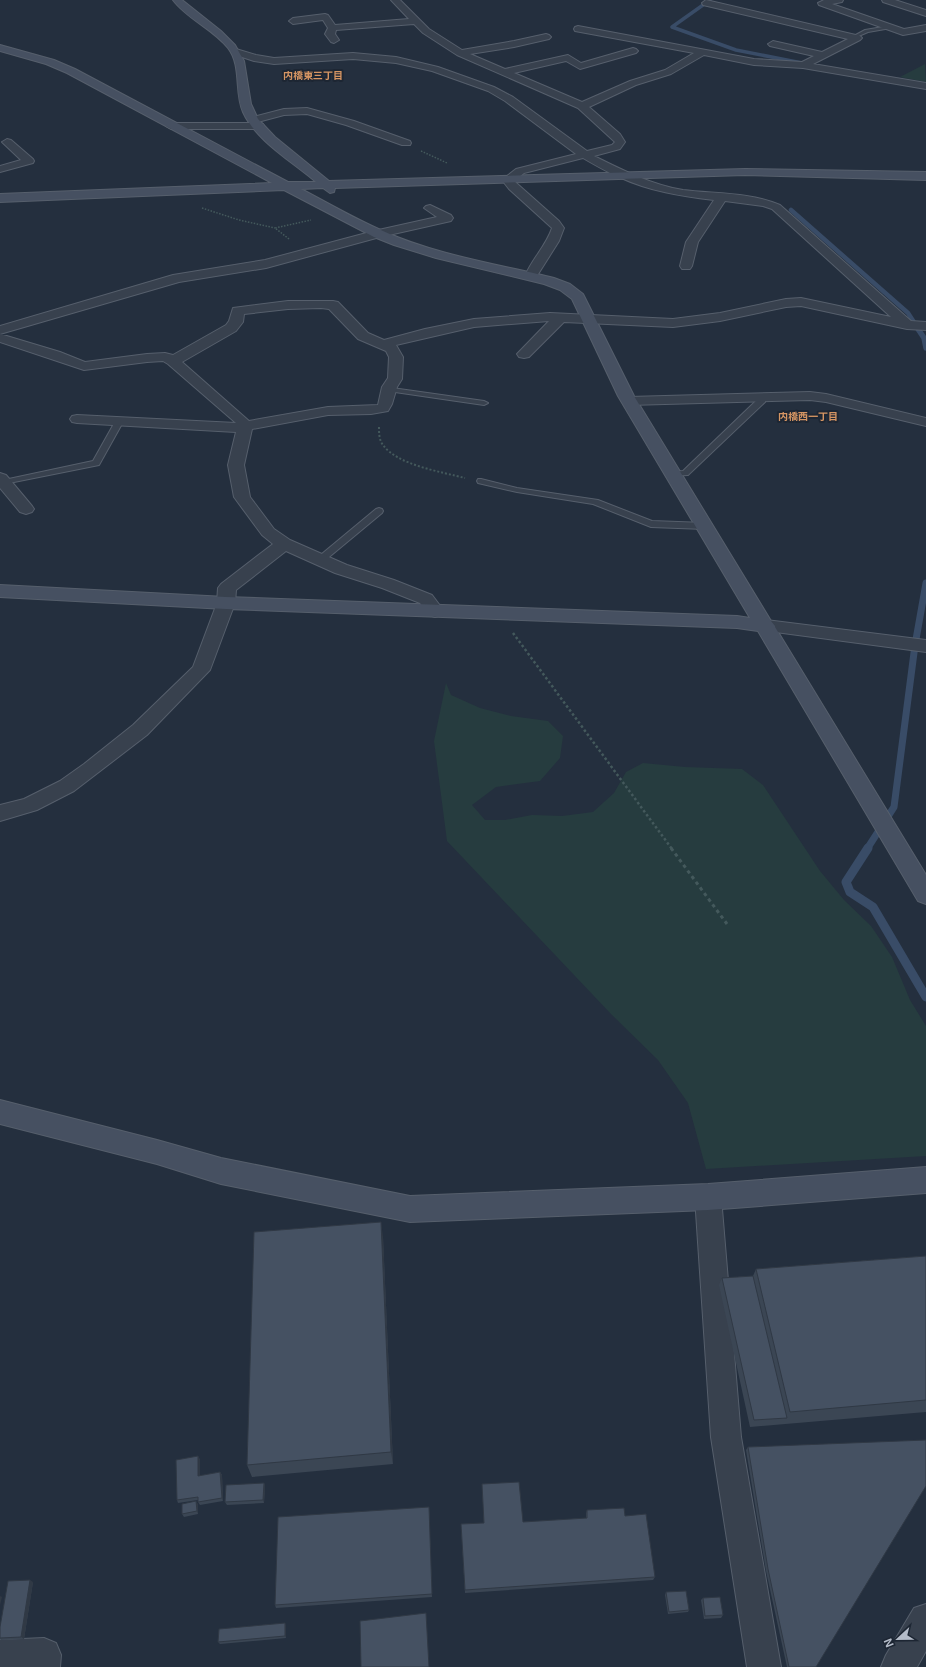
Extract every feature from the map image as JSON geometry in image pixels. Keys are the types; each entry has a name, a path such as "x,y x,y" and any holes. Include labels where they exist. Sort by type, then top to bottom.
{"street":[{"path":"177,0 222,37 236,52 240,66 244,97 249,112 256,123 278,145 325,184 341,207"},
{"path":"395,0 426,31 460,53 582,106 616,136 620,142 616,147 585,156 520,171 508,180"},
{"path":"817,1 839,0"},
{"path":"886,0 926,14"},
{"path":"817,1 920,39"},
{"path":"706,3 857,38 803,65"},
{"path":"293,21 325,17 333,28"},
{"path":"333,28 415,21"},
{"path":"333,28 330,34 334,40"},
{"path":"903,32 926,28"},
{"path":"578,29 754,62 803,65 926,86"},
{"path":"460,53 506,44 523,43 546,37"},
{"path":"773,44 824,55"},
{"path":"0,48 42,60 71,71 171,126 287,186 341,207 378,234 400,244 437,255 531,276 565,287 578,297 584,306 588,318 629,401 766,626 926,895"},
{"path":"505,72 568,58 580,66 633,51"},
{"path":"236,52 254,58 274,61 353,56 396,60 435,68 491,89 509,99 585,156 623,175 660,188 682,193 766,203 776,207 907,325"},
{"path":"582,106 633,83 668,72 703,52"},
{"path":"171,126 256,123 284,112 307,111 350,123 406,143"},
{"path":"0,169 29,161 7,142"},
{"path":"0,198 325,184 508,180 745,172 926,176"},
{"path":"508,180 558,228 556,236 534,268 531,276"},
{"path":"686,266 692,242 722,197"},
{"path":"0,330 178,278 266,264 378,234 447,218 430,208"},
{"path":"384,344 425,333 474,323 561,317 673,322 720,317 786,303 801,302 907,325 926,326"},
{"path":"77,419 233,428 328,411 371,410 383,408 386,404 388,386 395,379 396,357 391,348 363,336 333,305 321,304 288,305 238,311 236,322 231,328 173,361"},
{"path":"524,354 561,317"},
{"path":"0,338 55,355 84,366 147,358 165,358 173,361 246,425"},
{"path":"629,401 810,396 826,398 926,422"},
{"path":"246,425 236,465 242,497 268,532 284,544 341,569 388,584 426,599 435,611"},
{"path":"1,482 26,509"},
{"path":"0,813 30,805 67,786 140,730 201,670 226,603 227,588 284,544"},
{"path":"0,591 226,603 737,622 926,646"},
{"path":"0,1112 157,1152 221,1171 410,1209 708,1197 926,1180"},
{"path":"708,1197 726,1438 764,1667"},
{"path":"898,1667 926,1620"},
{"path":"0,1657 44,1655 43,1667"}],"lane":[{"path":"854,37 867,31 889,27"},
{"path":"388,390 484,403"},
{"path":"674,474 685,472 762,400 762,397"},
{"path":"1,482 96,463 119,422"},
{"path":"482,481 517,490 565,496 595,502 651,524 705,526"},
{"path":"320,560 379,511"}],"path":[{"path":"406,143 448,164 476,172 484,180"},
{"path":"170,190 172,195 218,214 259,226 275,228 341,207"},
{"path":"275,228 306,253"},
{"path":"383,408 384,414 379,425 379,437 383,445 392,453 431,470 482,481"},
{"path":"498,613 727,924"}],"green space":[{"path":"925,64 926,82 900,77"},
{"path":"446,683 451,695 480,708 511,716 548,721 563,736 560,758 540,781 496,787 472,805 485,820 505,820 532,815 562,816 593,812 614,793 626,772 643,763 685,767 742,769 763,785 820,871 844,900 871,926 892,957 910,1000 926,1026 926,1156 706,1169 688,1103 658,1060 611,1014 447,841 434,741"}],"building":[{"path":"381,1222 391,1452 247,1465 254,1232"},
{"path":"926,1256 926,1400 790,1412 756,1269"},
{"path":"753,1276 787,1418 754,1420 722,1278"},
{"path":"926,1440 926,1486 816,1667 789,1667 768,1569 748,1447"},
{"path":"198,1456 198,1476 220,1472 222,1498 198,1502 198,1497 177,1500 176,1460"},
{"path":"519,1482 523,1522 587,1518 587,1510 624,1508 625,1516 646,1514 655,1577 465,1590 461,1524 484,1523 482,1484"},
{"path":"264,1483 263,1500 225,1502 226,1485"},
{"path":"196,1501 197,1511 182,1514 182,1504"},
{"path":"429,1507 432,1594 275,1605 278,1517"},
{"path":"30,1580 21,1637 0,1638 0,1627 8,1581"},
{"path":"686,1591 689,1610 669,1612 666,1592"},
{"path":"720,1597 723,1615 705,1616 703,1598"},
{"path":"426,1613 429,1667 361,1667 360,1621"},
{"path":"285,1623 285,1636 218,1642 219,1629"}],"waterway":[{"path":"710,0 672,27 736,50 802,63"},
{"path":"791,210 908,313 919,330"},
{"path":"918,329 924,338 926,348"},
{"path":"867,849 894,807 915,645 926,583"},
{"path":"868,848 846,882 850,892 873,907 926,997"}],"district":[{"name":"内橋東三丁目","path":"313,75"},
{"name":"内橋西一丁目","path":"808,416"}]}
